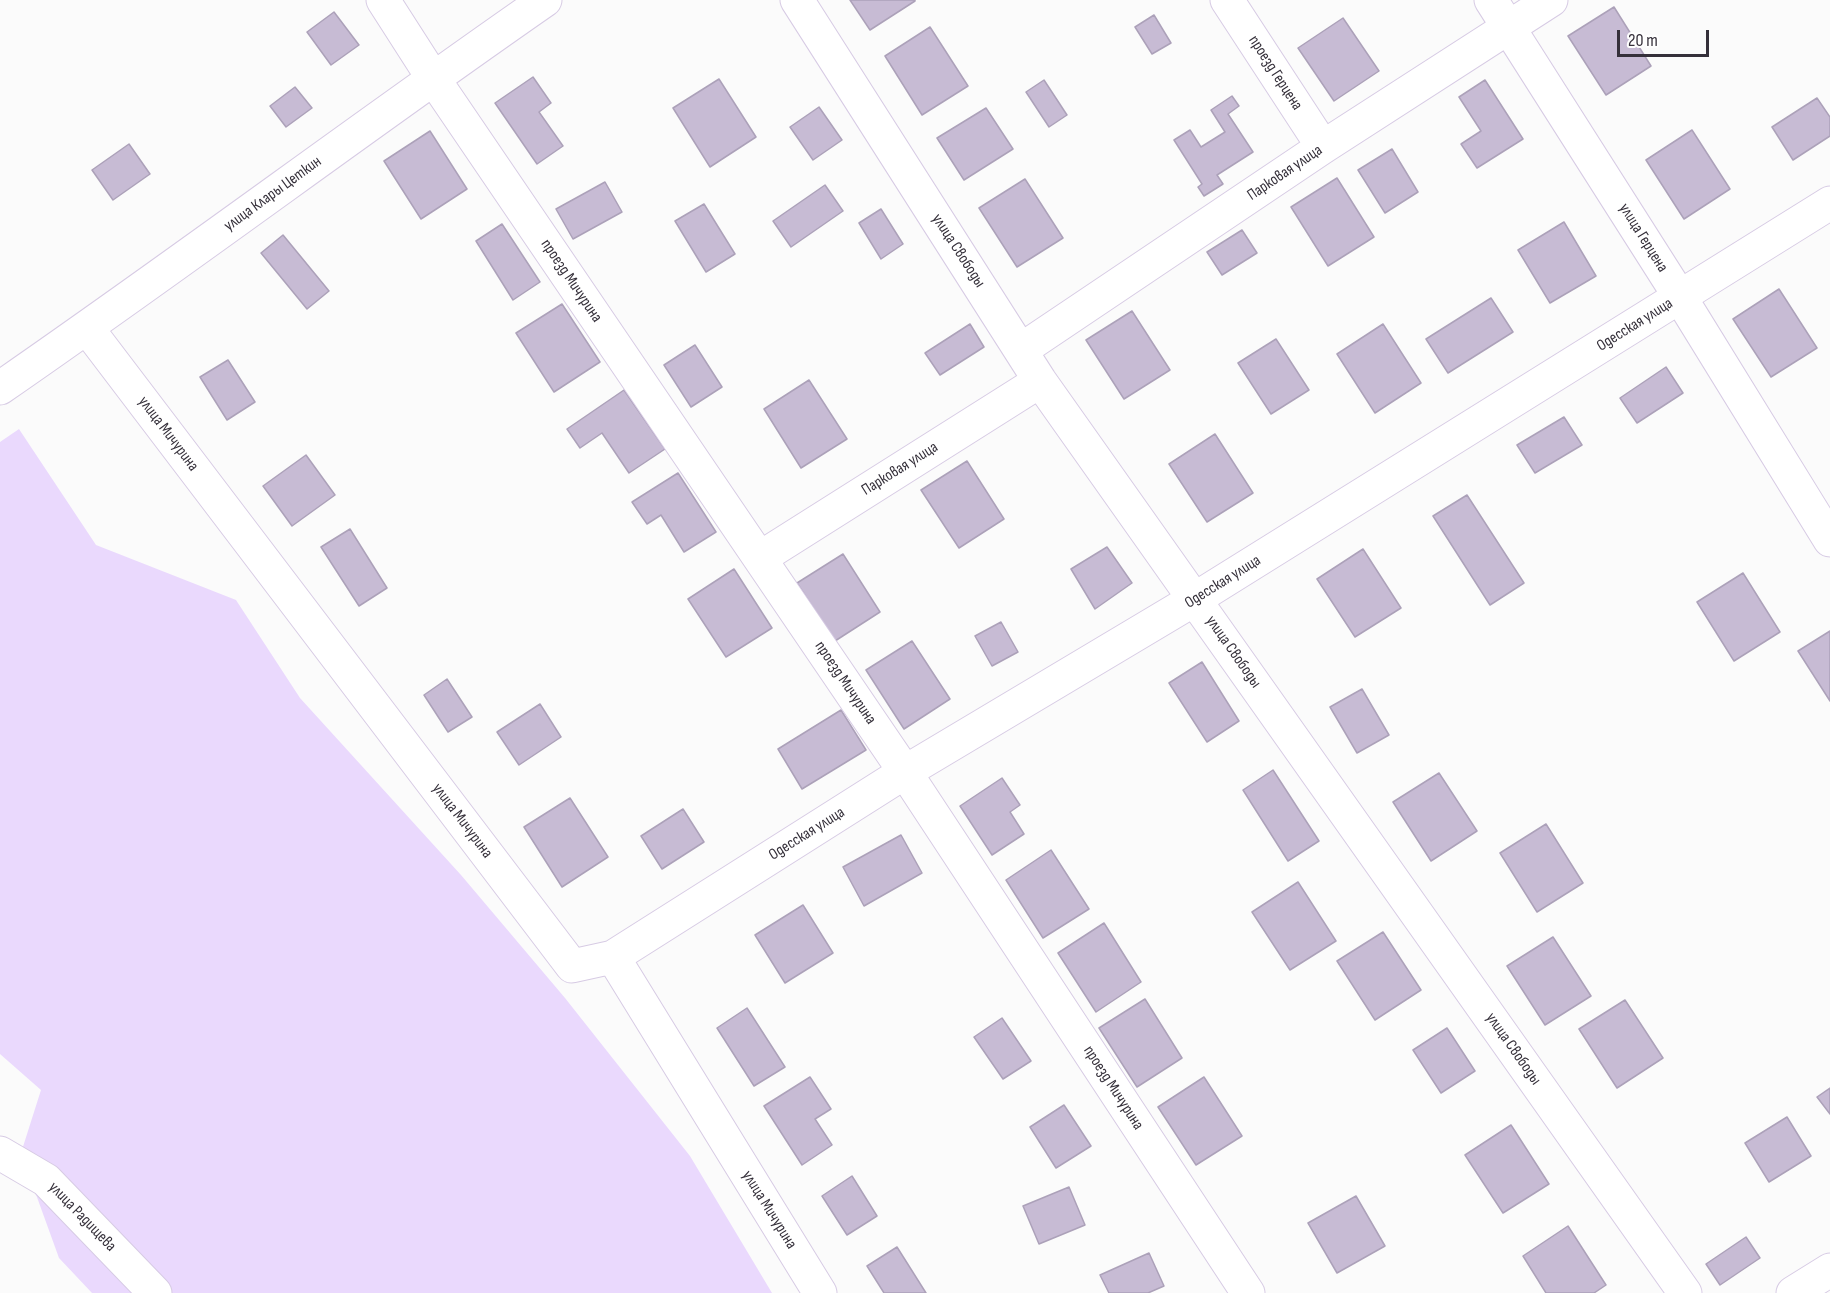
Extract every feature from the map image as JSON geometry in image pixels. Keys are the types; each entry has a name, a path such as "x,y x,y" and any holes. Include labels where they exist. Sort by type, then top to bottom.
{"street":[{"name":"проезд Мичурина","path":"382,0 905,772 1248,1293"},
{"name":"улица Клары Цеткин","path":"0,388 545,0"},
{"name":"улица Свободы","path":"797,0 1040,381 1684,1293"},
{"name":"проезд Герцена","path":"1227,0 1323,147"},
{"name":"улица Герцена","path":"1491,0 1680,297 1830,540"},
{"name":"Парковая улица","path":"1021,350 1323,147 1551,0"},
{"name":"Одесская улица","path":"614,957 905,772 1195,599 1830,203"},
{"name":"улица Мичурина","path":"87,328 572,966 614,957 820,1293"},
{"name":"Парковая улица","path":"760,558 1040,381"},
{"name":"улица Радищева","path":"0,1153 46,1180 155,1293"},
{"path":"1793,1293 1830,1270"}],"shaded area":[{"path":"19,429 96,545 236,600 300,698 461,875 565,998 690,1156 772,1293 92,1293 59,1258 21,1153 41,1090 0,1054 0,442"}],"building":[{"path":"850,0 915,0 915,1 870,30"},
{"path":"1614,7 1651,66 1606,95 1568,36"},
{"path":"334,12 359,45 331,65 307,32"},
{"path":"1154,15 1171,43 1152,54 1135,27"},
{"path":"1343,18 1379,71 1334,101 1298,48"},
{"path":"930,27 968,86 922,115 885,56"},
{"path":"533,77 551,103 539,112 563,146 537,164 495,103"},
{"path":"719,79 756,137 710,167 673,108"},
{"path":"1044,80 1067,115 1049,127 1026,92"},
{"path":"1485,80 1523,139 1477,168 1461,144 1481,131 1459,97"},
{"path":"295,87 312,108 286,127 270,106"},
{"path":"1232,96 1239,106 1228,114 1253,152 1217,175 1223,184 1204,196 1198,187 1202,184 1174,140 1190,130 1201,147 1225,132 1211,110"},
{"path":"1817,98 1830,117 1830,136 1793,160 1772,127"},
{"path":"819,107 842,140 813,160 790,127"},
{"path":"986,108 1013,149 964,180 937,138"},
{"path":"1692,130 1730,189 1684,219 1646,160"},
{"path":"430,131 467,189 421,219 384,161"},
{"path":"129,144 150,174 113,200 92,170"},
{"path":"1392,149 1418,192 1385,213 1358,170"},
{"path":"1337,178 1374,237 1328,266 1291,207"},
{"path":"1025,179 1063,238 1017,267 979,208"},
{"path":"605,182 622,212 573,239 556,209"},
{"path":"825,185 843,211 791,247 773,221"},
{"path":"704,204 735,254 706,272 675,221"},
{"path":"881,209 903,244 881,259 859,223"},
{"path":"1564,222 1596,276 1550,303 1518,250"},
{"path":"502,224 540,282 513,300 476,241"},
{"path":"1242,230 1257,253 1222,275 1207,252"},
{"path":"283,235 329,291 307,309 261,253"},
{"path":"1779,289 1817,348 1771,377 1733,319"},
{"path":"1491,298 1513,332 1448,373 1426,339"},
{"path":"562,304 600,362 554,392 516,333"},
{"path":"1132,311 1170,370 1124,399 1086,340"},
{"path":"970,324 984,347 940,375 925,353"},
{"path":"1383,324 1421,383 1375,413 1337,354"},
{"path":"1276,339 1309,390 1271,414 1238,363"},
{"path":"695,345 722,387 691,407 664,365"},
{"path":"228,360 255,402 227,420 200,377"},
{"path":"1666,367 1683,393 1637,423 1620,398"},
{"path":"809,380 847,439 801,468 764,409"},
{"path":"624,390 665,449 629,473 602,433 580,448 567,429"},
{"path":"1564,417 1582,445 1535,473 1517,445"},
{"path":"1215,434 1253,493 1207,522 1169,464"},
{"path":"306,455 335,495 292,526 263,486"},
{"path":"967,461 1004,519 959,548 921,490"},
{"path":"678,473 716,532 684,552 661,515 647,524 632,502"},
{"path":"1467,495 1524,583 1490,605 1433,516"},
{"path":"350,529 387,588 359,606 321,547"},
{"path":"1107,547 1132,583 1095,609 1071,569"},
{"path":"1363,549 1401,608 1355,637 1317,579"},
{"path":"843,554 880,612 835,641 797,583"},
{"path":"734,569 772,628 726,657 688,599"},
{"path":"1743,573 1780,632 1734,661 1697,602"},
{"path":"1001,622 1018,652 992,666 975,636"},
{"path":"1830,631 1830,701 1798,651"},
{"path":"912,641 950,699 904,729 866,670"},
{"path":"1202,662 1239,721 1207,742 1169,683"},
{"path":"447,679 472,717 448,732 424,695"},
{"path":"1362,689 1389,735 1357,753 1330,707"},
{"path":"540,704 561,737 519,765 497,732"},
{"path":"841,710 866,750 802,789 778,749"},
{"path":"1273,770 1319,841 1288,861 1243,790"},
{"path":"1439,773 1477,831 1431,861 1393,802"},
{"path":"1002,778 1020,805 1010,812 1024,834 992,855 960,806"},
{"path":"570,798 608,857 562,887 524,827"},
{"path":"683,809 704,842 662,869 641,836"},
{"path":"1546,824 1583,883 1537,912 1500,853"},
{"path":"901,835 922,873 864,906 843,867"},
{"path":"1051,850 1089,909 1043,938 1006,880"},
{"path":"1298,882 1336,941 1290,970 1252,912"},
{"path":"803,905 833,953 785,983 755,935"},
{"path":"1104,923 1141,982 1096,1012 1058,953"},
{"path":"1383,932 1421,990 1375,1020 1337,961"},
{"path":"1553,937 1591,996 1545,1025 1507,966"},
{"path":"1145,999 1182,1058 1137,1087 1099,1028"},
{"path":"1625,1000 1663,1058 1617,1088 1579,1029"},
{"path":"747,1008 785,1067 754,1086 717,1028"},
{"path":"1002,1018 1031,1061 1003,1079 974,1037"},
{"path":"1447,1028 1475,1071 1441,1093 1413,1050"},
{"path":"810,1077 831,1109 815,1119 832,1145 802,1165 764,1106"},
{"path":"1204,1077 1242,1136 1196,1165 1158,1107"},
{"path":"1830,1088 1830,1114 1817,1097"},
{"path":"1064,1105 1091,1146 1056,1168 1030,1127"},
{"path":"1787,1117 1811,1156 1769,1182 1745,1143"},
{"path":"1511,1125 1549,1184 1503,1213 1465,1155"},
{"path":"852,1176 877,1216 847,1235 822,1196"},
{"path":"1069,1187 1085,1225 1039,1244 1023,1206"},
{"path":"1356,1196 1385,1246 1337,1273 1308,1223"},
{"path":"1568,1226 1606,1285 1594,1293 1546,1293 1523,1256"},
{"path":"1746,1237 1760,1258 1720,1285 1706,1264"},
{"path":"897,1247 926,1293 884,1293 867,1266"},
{"path":"1149,1253 1164,1286 1148,1293 1109,1293 1100,1275"}]}
